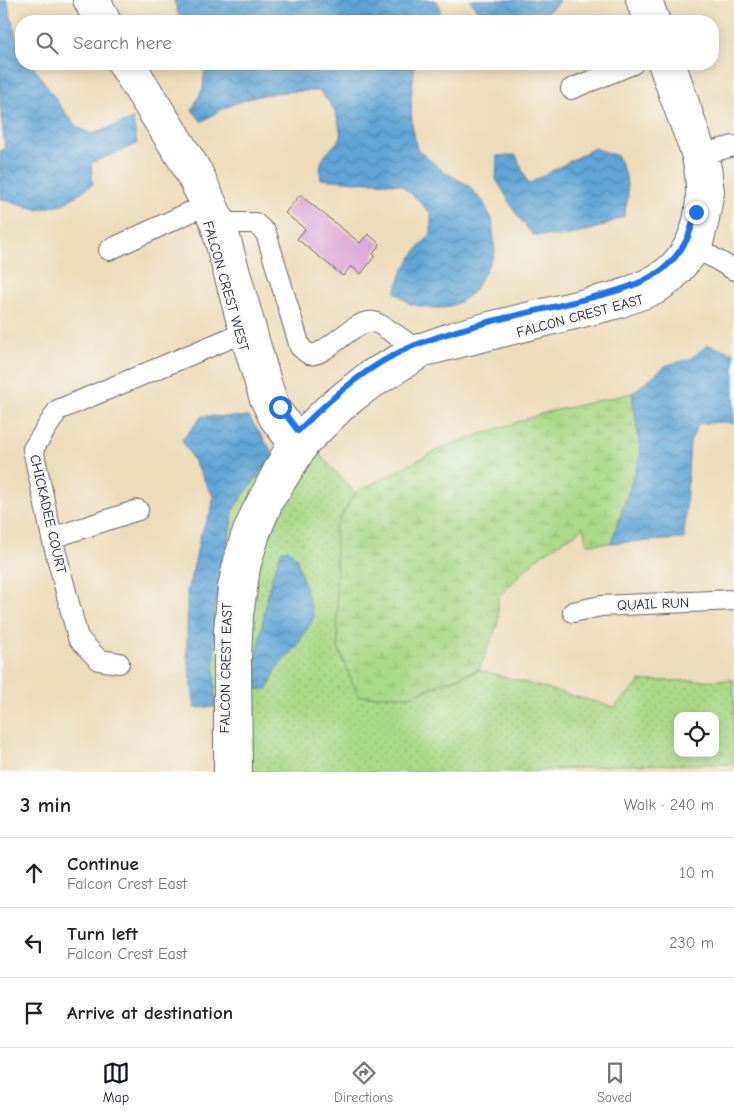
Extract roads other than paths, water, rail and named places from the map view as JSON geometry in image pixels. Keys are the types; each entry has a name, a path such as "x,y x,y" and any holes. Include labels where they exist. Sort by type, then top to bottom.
{"street":[{"path":"83,0 90,15"},
{"path":"101,0 108,15"},
{"path":"636,0 641,15"},
{"path":"652,0 658,15"},
{"name":"FALCON CREST WEST","path":"120,70 213,214 248,331 260,400 270,421 299,444"},
{"path":"140,70 202,170 213,214"},
{"path":"571,89 618,70"},
{"name":"FALCON CREST EAST","path":"224,772 224,630 235,615 260,534 299,444 419,351 573,311 619,308 657,294 674,282 693,246 708,224 714,192 711,167 699,154 661,70"},
{"name":"FALCON CREST EAST","path":"678,70 699,154"},
{"path":"699,154 734,146"},
{"path":"109,250 213,214 255,222 266,233 300,347 309,354 318,354 348,332 364,323 372,322 381,324 419,351"},
{"path":"693,246 734,270"},
{"name":"CHICKADEE COURT","path":"119,663 100,660 78,638 52,538 33,449 58,410 248,331"},
{"path":"52,538 138,510"},
{"name":"QUAIL RUN","path":"574,612 602,606 734,600"},
{"name":"FALCON CREST EAST","path":"235,615 241,657 242,772"}],"water":[{"path":"0,0 7,0 15,33 15,70 36,70 77,127 92,134 133,119 137,144 91,163 93,184 65,203 39,210 0,199 0,151 5,149 0,103"},
{"path":"174,0 435,0 440,6 440,15 178,14"},
{"path":"470,0 559,0 543,15 480,15"},
{"path":"205,70 414,70 411,98 412,124 417,149 444,172 468,185 483,202 492,219 495,253 474,291 460,302 445,308 430,308 410,304 395,292 402,272 415,252 431,234 431,214 401,185 321,179 322,160 341,137 334,111 319,91 288,92 258,96 229,106 202,122 192,110 203,88"},
{"path":"594,148 618,156 626,176 628,196 624,216 600,227 566,236 533,235 517,215 496,179 497,156 516,155 528,184"},
{"path":"708,345 734,353 734,424 724,422 698,424 690,442 684,539 611,543 641,455 632,393 667,365 690,359"},
{"path":"202,416 249,417 274,455 234,508 214,613 215,707 195,708 187,655 187,591 200,536 212,509 213,496 182,440"},
{"path":"282,550 289,550 296,557 314,617 295,649 277,667 268,689 254,689 253,681 266,602 272,577"}]}
